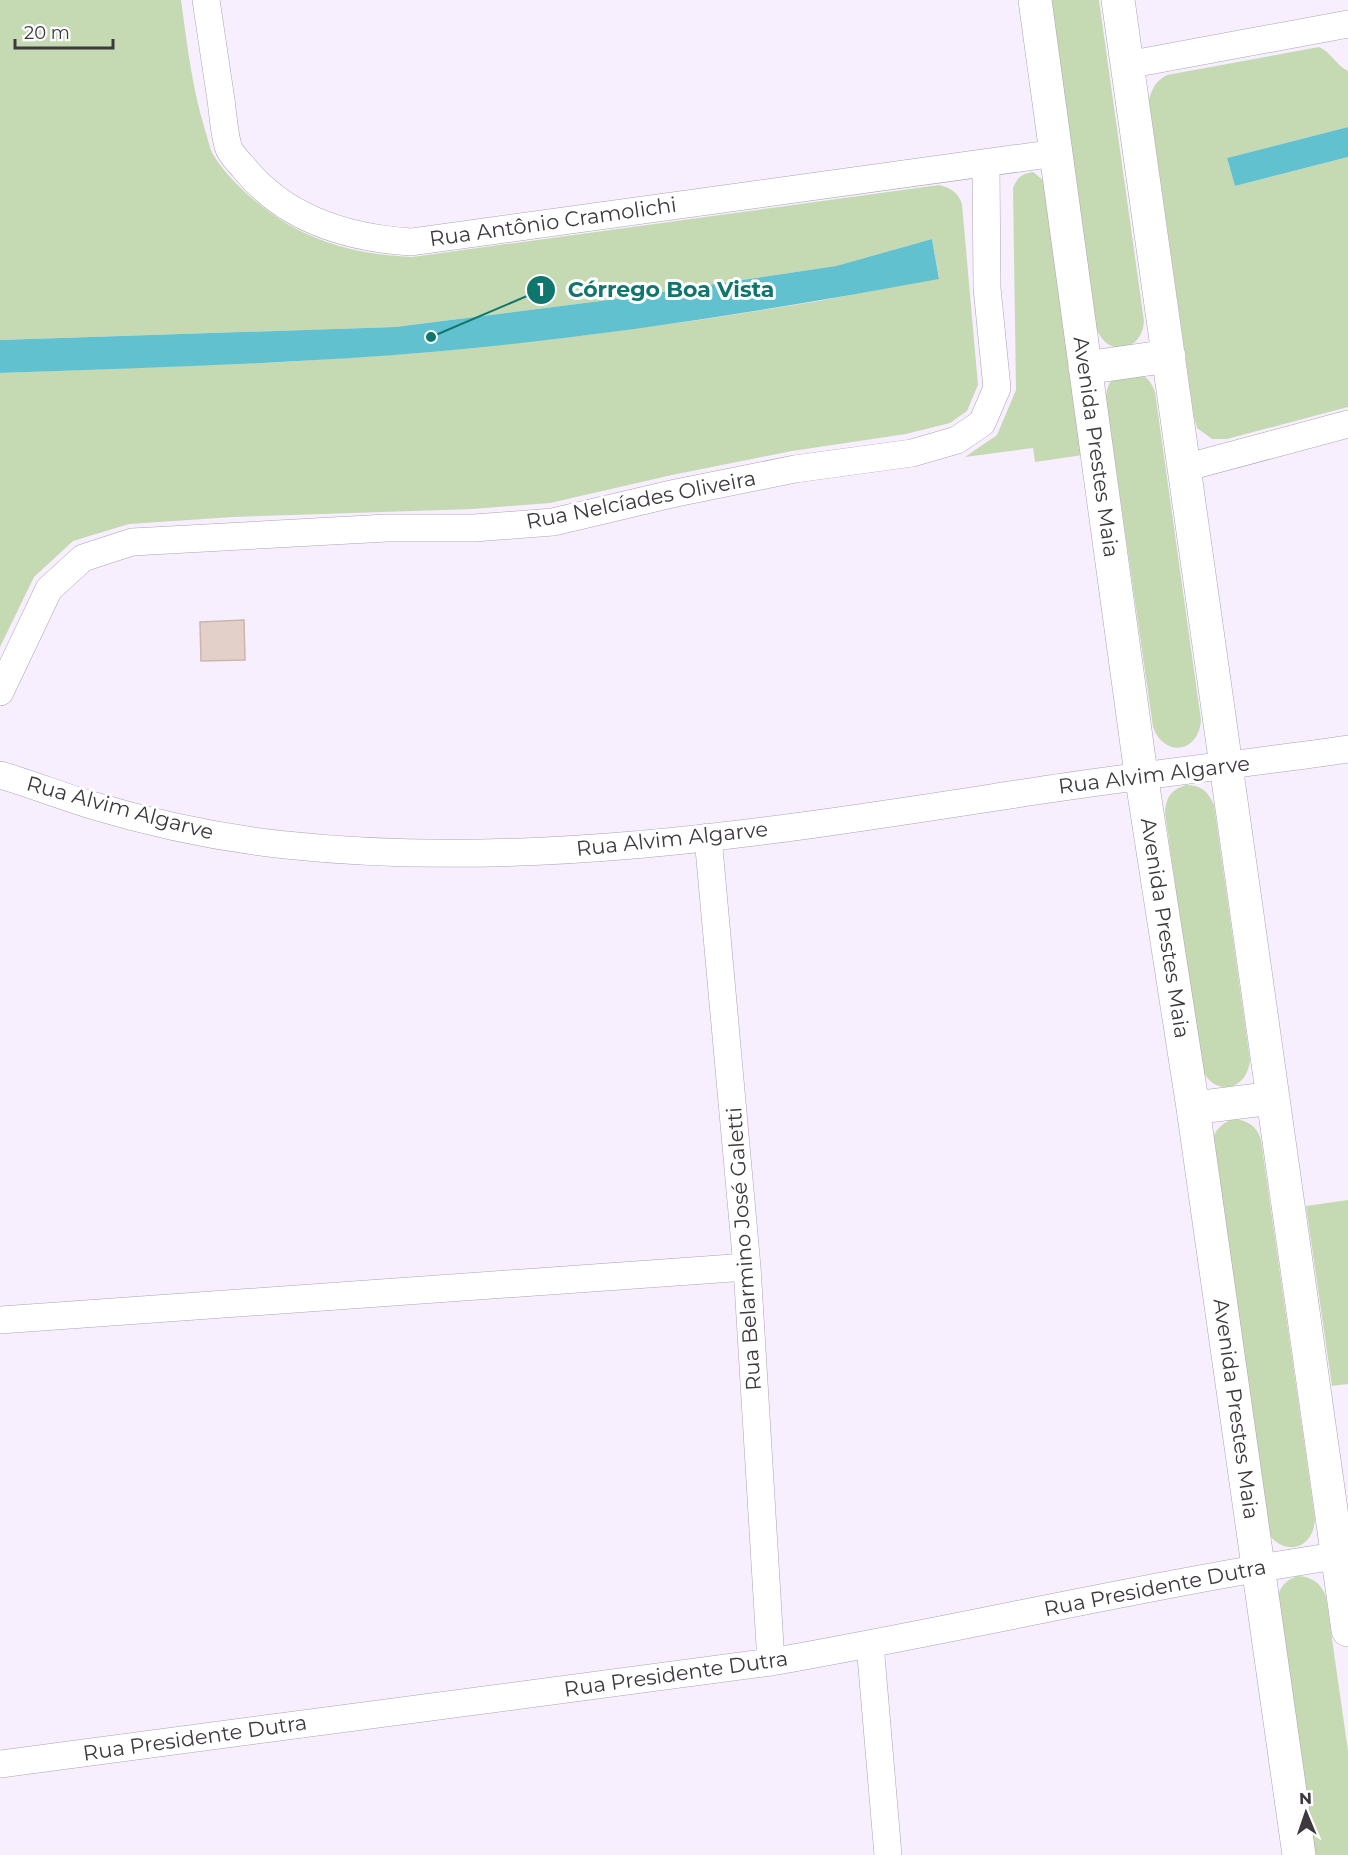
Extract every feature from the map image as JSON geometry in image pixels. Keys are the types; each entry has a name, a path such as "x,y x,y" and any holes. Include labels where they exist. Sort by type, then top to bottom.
{"street":[{"name":"Rua Antônio Cramolichi","path":"207,0 228,148 248,174 270,194 302,215 349,234 380,240 411,242 1056,153"},
{"name":"Avenida Prestes Maia","path":"1035,0 1141,774 1193,1108 1299,1855"},
{"path":"1118,0 1273,1098 1343,1555 1348,1630"},
{"path":"1127,65 1348,24"},
{"name":"Rua Nelcíades Oliveira","path":"0,692 49,589 83,558 132,542 387,528 474,528 553,522 795,469 912,453 957,440 982,423 997,388 987,288 986,163"},
{"path":"1085,368 1169,356"},
{"path":"1184,468 1348,424"},
{"name":"Rua Alvim Algarve","path":"0,775 91,805 153,822 283,845 416,854 552,852 708,837 901,812 1141,774 1226,767 1348,749"},
{"name":"Rua Belarmino José Galetti","path":"708,837 747,1267 771,1662"},
{"path":"1193,1108 1273,1098"},
{"path":"0,1320 747,1267"},
{"name":"Rua Presidente Dutra","path":"0,1764 771,1662 1259,1568 1343,1555"},
{"path":"870,1644 888,1855"}],"green space":[{"path":"0,0 181,0 190,65 200,114 211,150 221,166 246,193 283,222 323,241 366,252 412,257 939,185 947,188 954,191 962,204 978,385 967,411 950,423 906,434 792,451 672,475 550,503 473,509 233,517 129,524 73,541 34,577 0,647 0,373 284,362 432,352 699,320 819,301 939,278 932,239 836,266 608,300 395,327 0,340"},
{"path":"1049,0 1099,0 1144,321 1142,332 1137,340 1123,348 1107,344 1096,327"},
{"path":"1319,47 1348,71 1348,127 1227,158 1235,186 1348,157 1348,407 1227,439 1212,439 1197,428 1194,417 1149,100 1155,85 1167,75"},
{"path":"1033,172 1043,180 1083,455 1035,462 1033,448 965,457 997,435 1016,390 1013,188 1021,176"},
{"path":"1137,372 1148,380 1155,392 1201,720 1199,731 1194,739 1188,745 1180,748 1165,744 1153,727 1106,399 1108,386 1114,378"},
{"path":"1186,785 1196,786 1203,790 1214,805 1250,1060 1242,1079 1236,1085 1228,1087 1212,1083 1201,1066 1165,813 1170,795"},
{"path":"1233,1119 1251,1125 1261,1140 1315,1519 1314,1529 1310,1536 1299,1546 1284,1546 1270,1536 1213,1137 1221,1126"},
{"path":"1348,1200 1348,1384 1332,1386 1306,1206"},
{"path":"1298,1576 1316,1582 1326,1597 1348,1751 1348,1855 1313,1855 1278,1595 1285,1583"}],"water":[{"path":"1348,127 1348,157 1235,186 1227,158"},
{"path":"932,239 939,279 686,322 559,339 432,352 324,360 0,373 0,340 395,327 608,300 836,266"}],"building":[{"path":"244,620 245,660 201,661 200,622"}],"place":[{"name":"Córrego Boa Vista","path":"431,337"}]}
